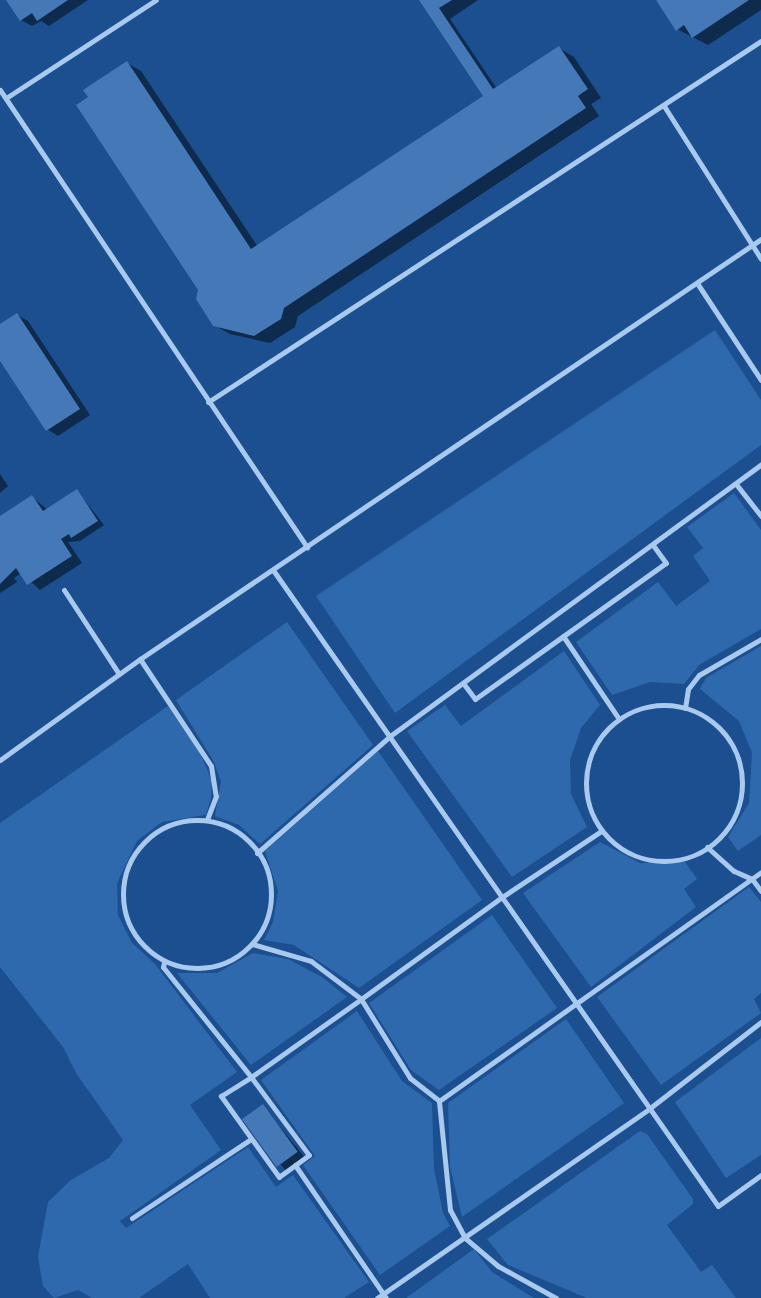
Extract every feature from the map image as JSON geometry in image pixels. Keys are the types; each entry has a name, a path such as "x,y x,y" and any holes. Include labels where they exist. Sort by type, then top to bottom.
{"lane":[{"path":"6,99 156,0"},
{"path":"208,402 761,41"},
{"path":"0,90 307,547"},
{"path":"664,106 761,259"},
{"path":"0,760 118,674 761,239"},
{"path":"696,283 761,380"},
{"path":"257,853 390,736 761,464"},
{"path":"736,484 761,516"},
{"path":"463,682 475,699 666,562 653,545"},
{"path":"273,570 718,1206 761,1175"},
{"path":"64,590 118,674"},
{"path":"563,636 619,719"},
{"path":"685,708 688,689 699,675 761,639"},
{"path":"140,659 211,766 216,796 207,819"},
{"path":"662,704 685,708 716,723 735,747 743,778 736,816 707,847 671,861 639,858 600,832 588,805 585,774 604,732 619,719 662,704"},
{"path":"207,819 233,829 257,853 267,868 272,894 266,922 252,944 215,967 189,969 164,962 138,941 126,919 124,876 135,852 162,828 207,819"},
{"path":"164,962 163,967 251,1077 309,1154 279,1177 221,1096 251,1077 502,897 600,832"},
{"path":"707,847 734,871 752,879 761,891"},
{"path":"439,1101 761,872"},
{"path":"252,944 311,961 361,999 410,1077 439,1101 450,1210 466,1238 498,1266 556,1298"},
{"path":"377,1298 385,1296 650,1108 761,1022"},
{"path":"132,1218 251,1139"},
{"path":"295,1165 385,1296"}],"shaded area":[{"path":"715,330 761,400 761,445 395,713 316,596"},
{"path":"734,493 761,530 761,629 699,665 684,684 650,682 612,695 576,642 658,582 676,606 710,581 693,556 703,548 687,527"},
{"path":"287,622 373,745 260,844 239,825 215,816 221,782 214,762 176,700"},
{"path":"761,646 761,835 738,851 728,837 749,803 752,753 739,721 700,689 706,678"},
{"path":"564,651 600,705 581,728 570,760 571,794 587,827 512,877 407,731 445,705 461,726"},
{"path":"168,706 200,753 212,781 211,798 206,815 162,822 137,841 117,883 118,915 132,943 155,964 237,1072 190,1105 221,1150 120,1221 126,1228 248,1147 276,1187 293,1175 369,1282 344,1298 210,1298 188,1264 139,1298 92,1298 78,1290 54,1298 43,1286 38,1257 48,1202 71,1180 109,1158 123,1140 76,1073 63,1047 0,967 0,823"},
{"path":"378,751 482,900 359,988 294,945 264,940 273,922 278,891 265,851"},
{"path":"600,842 640,863 685,862 697,879 684,889 696,907 591,987 523,893"},
{"path":"749,887 761,902 761,993 754,999 761,1013 661,1085 597,997"},
{"path":"492,915 557,1008 439,1090 411,1070 369,1003"},
{"path":"253,953 288,959 322,977 347,997 251,1065 177,973 217,973"},
{"path":"357,1011 402,1081 432,1103 434,1168 443,1213 450,1226 380,1275 303,1165 315,1156 261,1080"},
{"path":"566,1019 624,1103 462,1217 450,1167 448,1103"},
{"path":"761,1038 761,1155 726,1178 675,1102"},
{"path":"640,1131 647,1134 693,1199 693,1204 667,1225 701,1272 712,1265 736,1298 587,1298 508,1265 487,1239"},
{"path":"474,1249 492,1272 534,1298 406,1298"}],"building":[{"path":"6,0 68,0 37,21 32,13 20,21"},
{"path":"419,0 452,0 439,8 493,89 559,46 588,89 578,96 586,108 284,308 281,319 254,336 213,326 196,299 198,290 76,105 88,97 83,90 127,61 251,249 483,96"},
{"path":"656,0 749,0 692,38 684,25 676,31"},
{"path":"17,313 80,409 46,431 0,361 0,324"},
{"path":"77,489 98,521 71,538 69,534 61,539 72,556 27,585 16,568 0,584 0,516 32,495 43,511"},
{"path":"263,1104 298,1152 277,1167 242,1119"}]}
